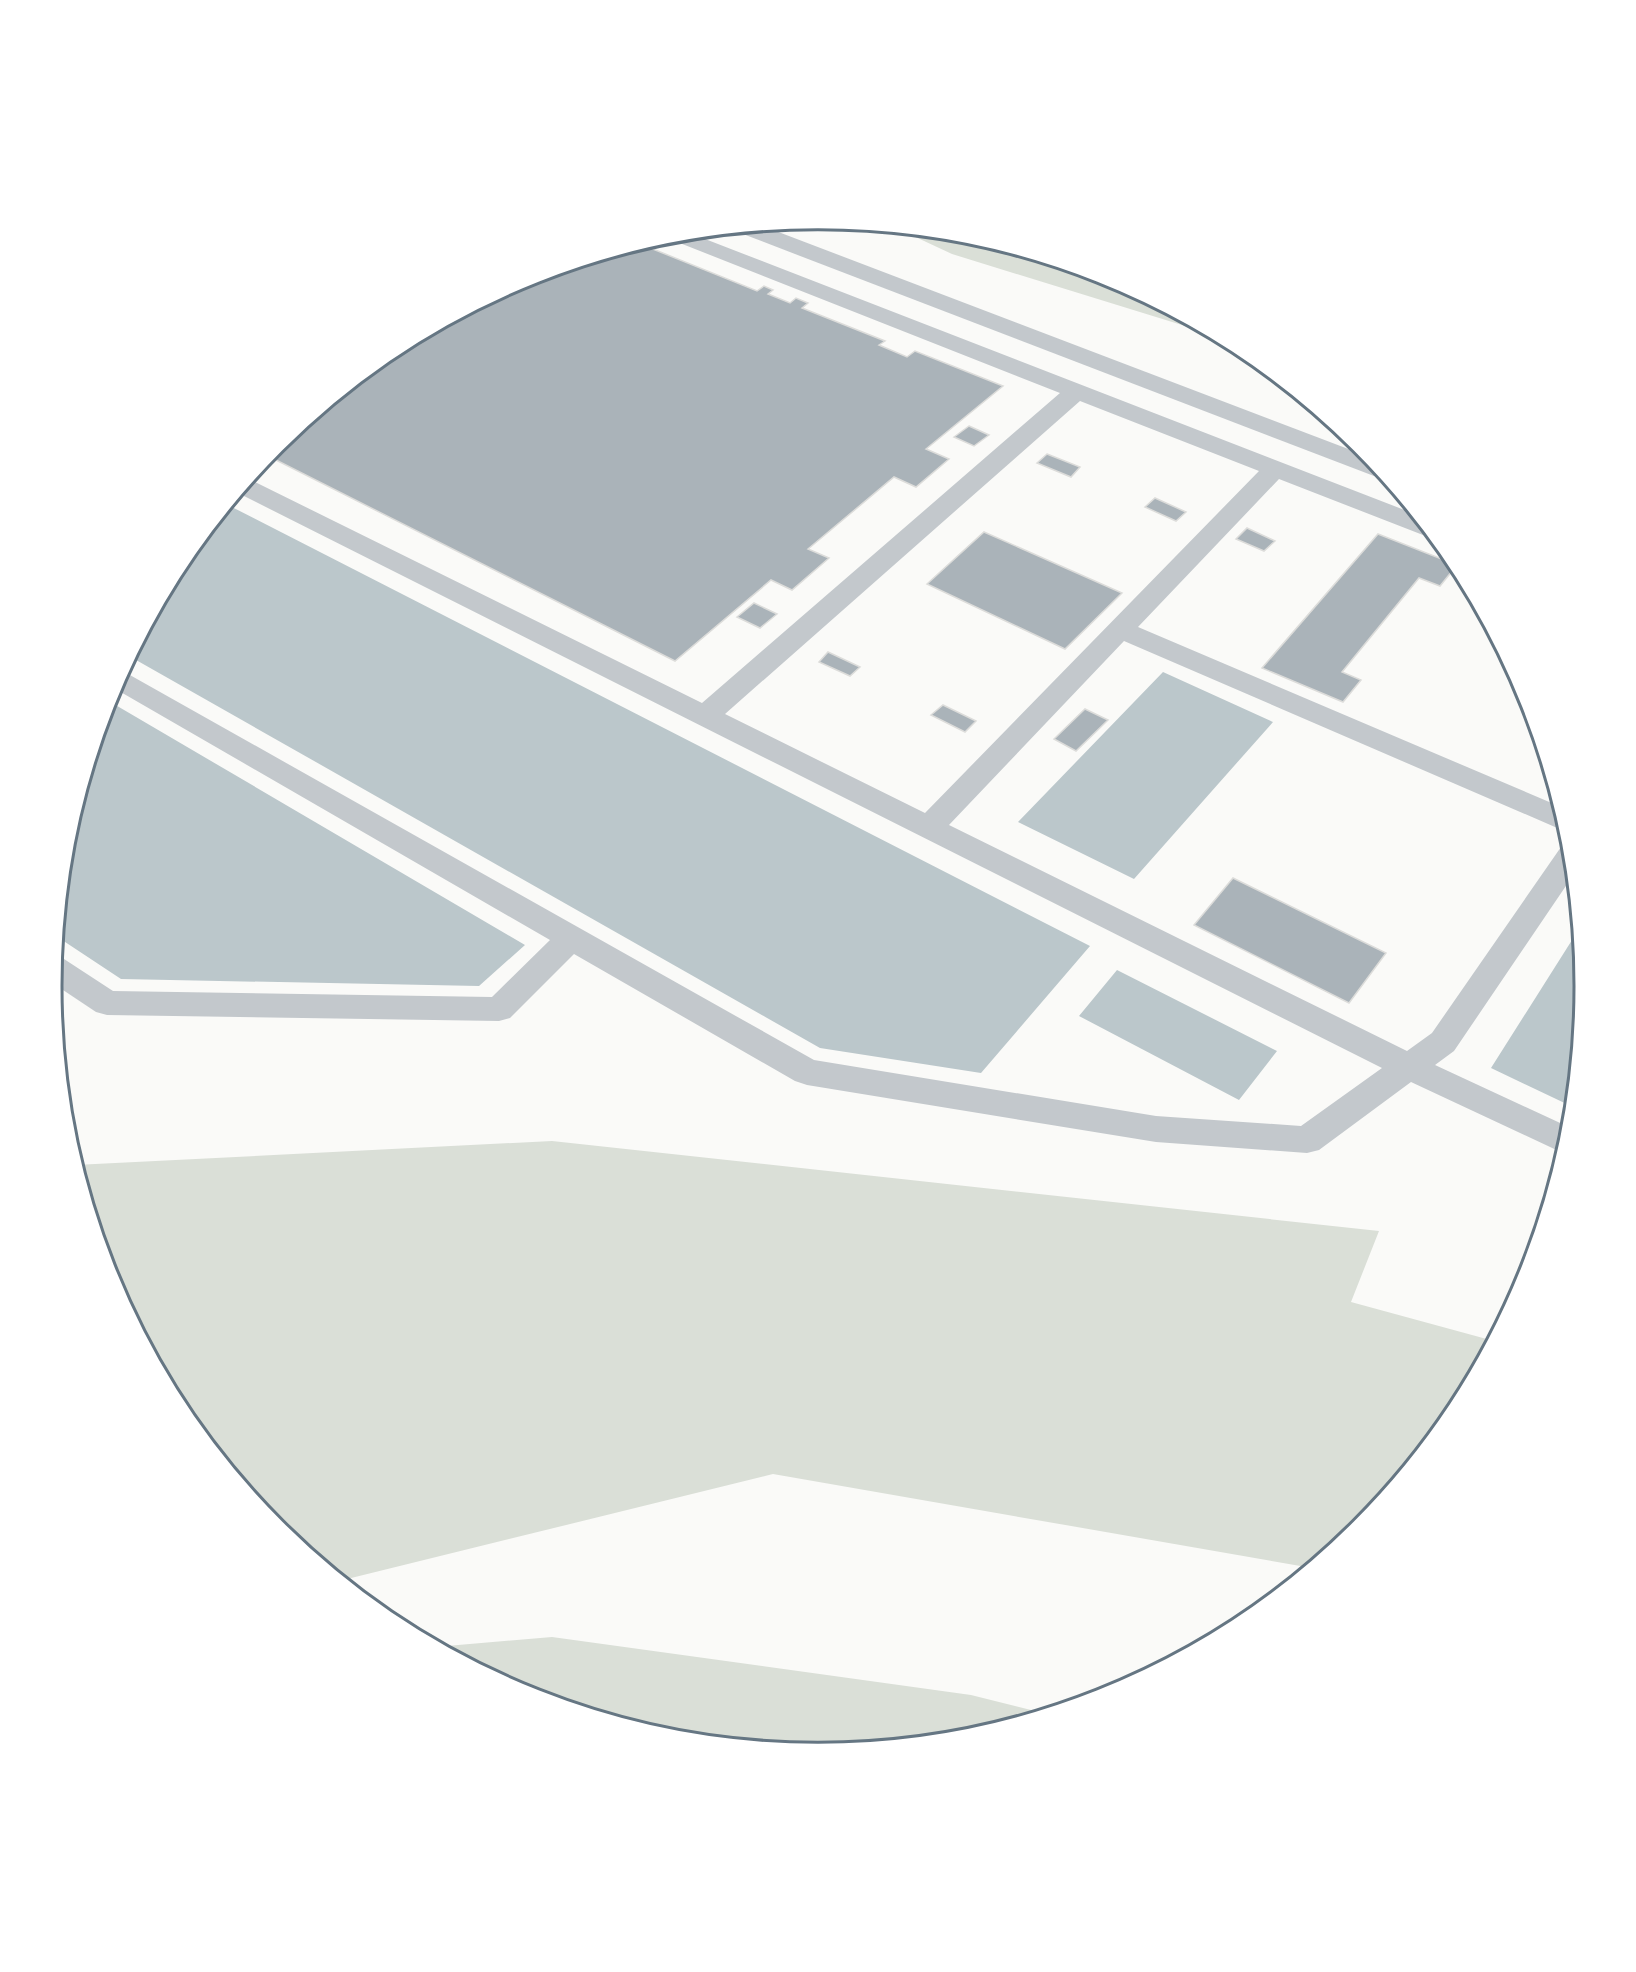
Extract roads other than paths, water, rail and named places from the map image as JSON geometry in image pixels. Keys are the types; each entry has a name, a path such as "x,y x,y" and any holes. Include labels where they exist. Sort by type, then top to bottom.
{"street":[{"path":"759,232 1366,464"}],"lane":[{"path":"688,241 1417,524"},
{"path":"705,716 1076,392"},
{"path":"929,827 1275,469"},
{"path":"248,488 1409,1066 1559,1138"},
{"path":"1120,629 1555,816"},
{"path":"125,683 807,1072 1156,1129 1307,1140 1443,1042 1564,865"},
{"path":"62,973 107,1003 499,1009 572,937"}]}
